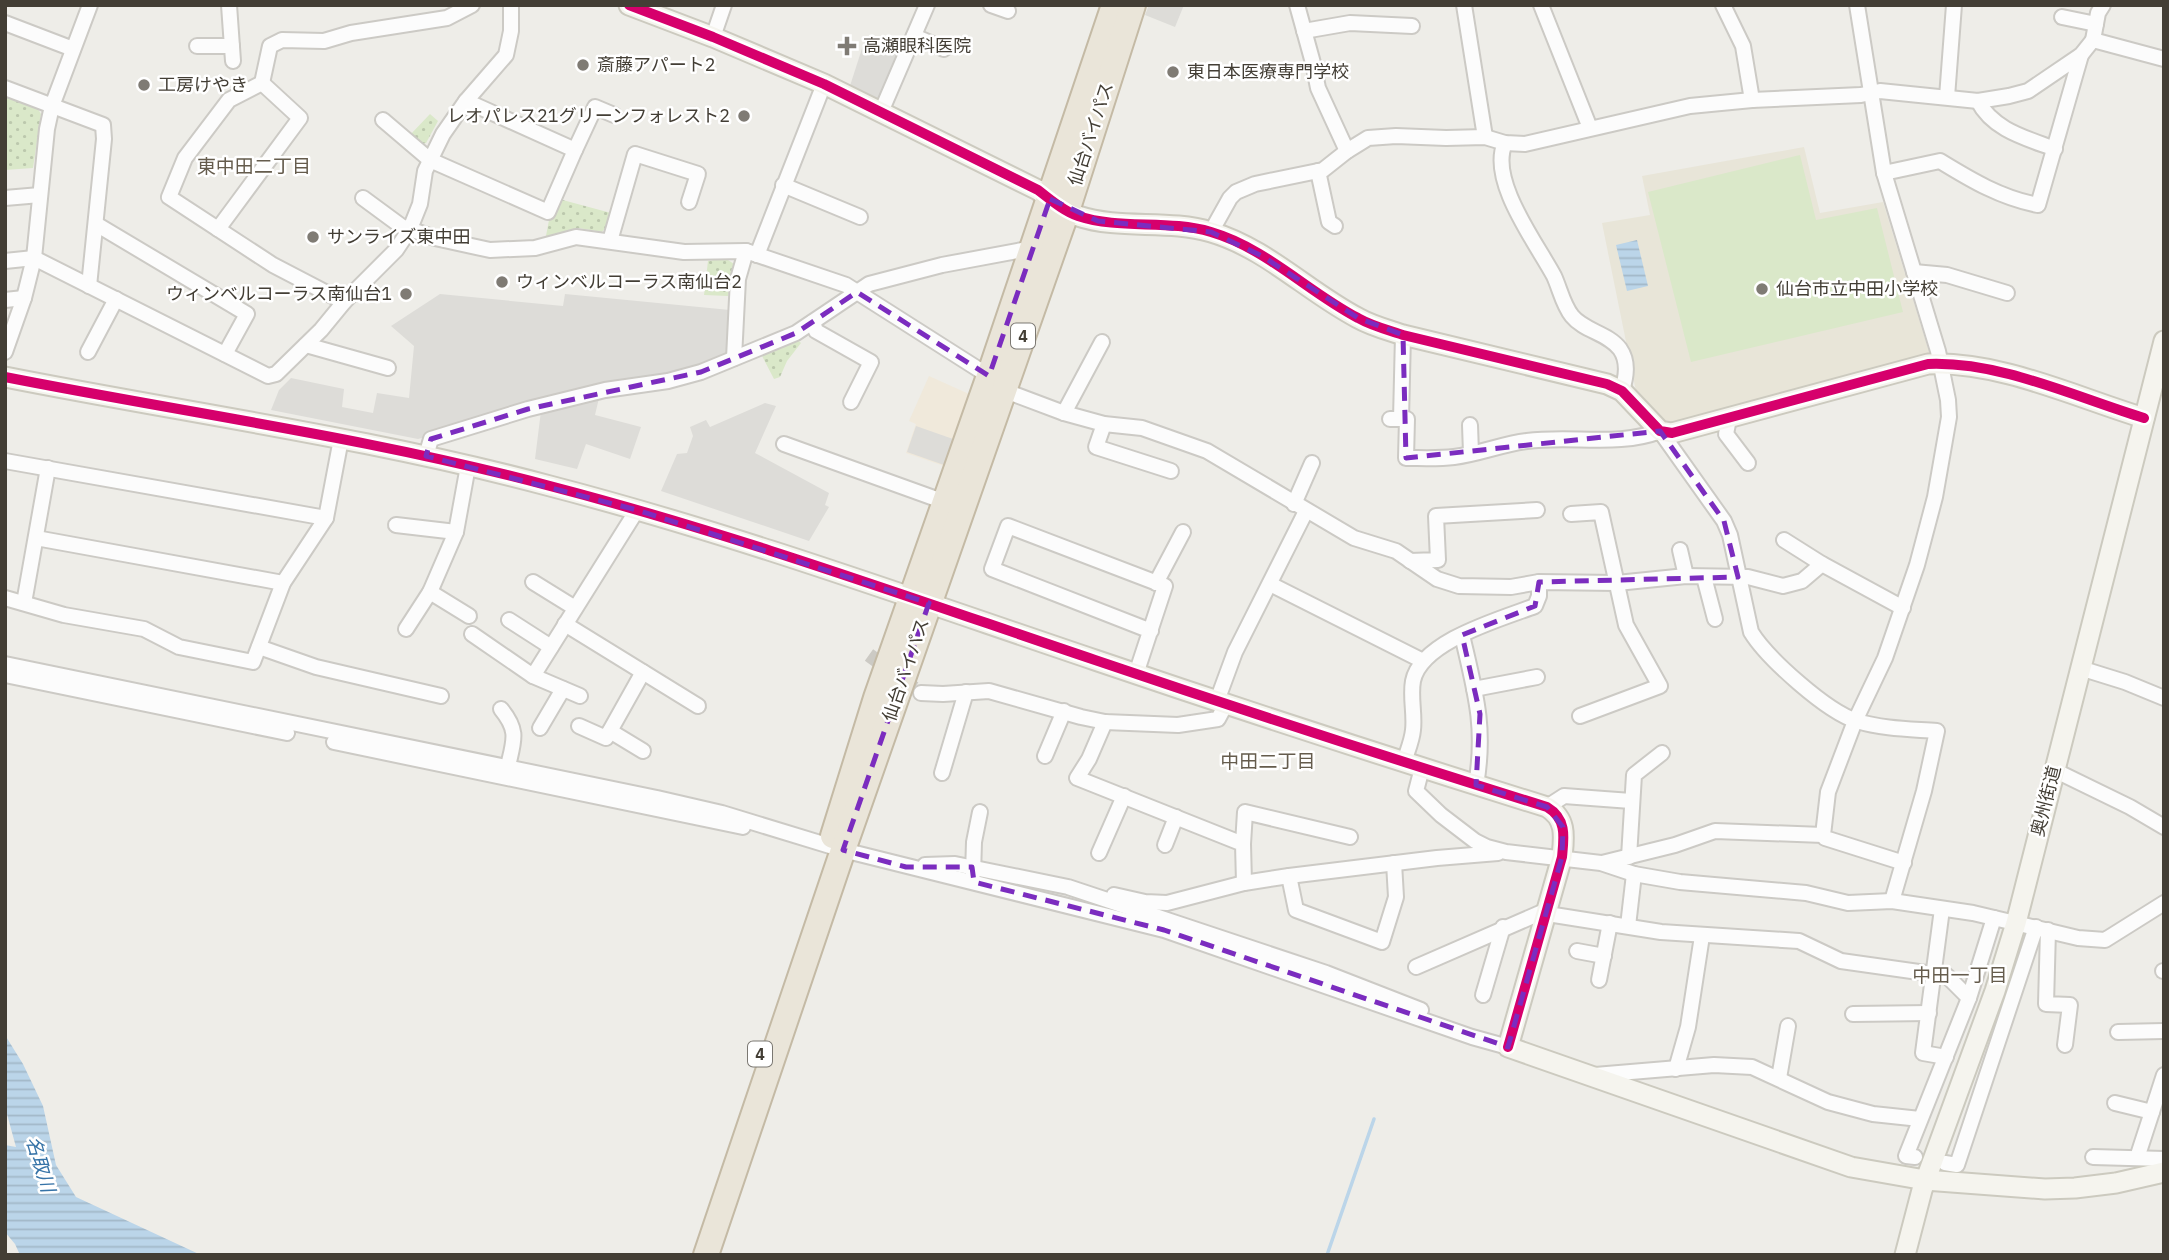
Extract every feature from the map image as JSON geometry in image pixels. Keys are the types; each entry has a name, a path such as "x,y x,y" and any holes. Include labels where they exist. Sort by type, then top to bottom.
{"highway":[{"name":"仙台バイパス","path":"920,599 945,502 996,383 1033,248 1058,205 1114,5"},
{"name":"仙台バイパス","path":"706,1255 835,852 844,793 920,599 1058,205 1133,5"},
{"name":"仙台バイパス","path":"692,1255 835,852"}],"street":[{"path":"5,352 24,298 34,258 47,129 52,106 90,5"},
{"path":"197,46 232,53 229,5"},
{"path":"262,83 270,46 282,40 324,41 351,33 447,18 472,5"},
{"path":"5,261 34,258 268,376 276,373 396,250 410,229 421,204 422,185 430,160 443,134 466,101 506,55 511,31 511,5"},
{"path":"629,5 713,37 824,85 1038,190 1058,205 1098,221 1188,227 1212,232 1262,256 1358,318 1403,335 1607,384 1622,391 1660,431 1724,520 1730,535 1751,632 1757,642 1801,684 1855,721 1885,727 1937,731 1924,791 1892,901"},
{"path":"713,37 724,5"},
{"path":"881,112 927,5"},
{"path":"990,5 1008,11"},
{"path":"1297,5 1318,88 1347,151"},
{"path":"1464,5 1485,137"},
{"path":"1542,5 1590,128"},
{"path":"1723,5 1743,46 1752,100"},
{"path":"1824,835 1828,792 1855,721 1885,658 1917,565 1935,497 1949,417 1941,363 1884,173 1857,5"},
{"path":"1947,97 1954,5"},
{"path":"1212,232 1236,192 1255,184 1323,170 1368,138 1485,137 1505,143 1525,144 1690,106 1870,94 1880,91 1978,101 2010,96 2028,91 2081,55 2093,40 2103,5"},
{"path":"2062,16 2096,24"},
{"path":"5,23 73,49"},
{"path":"1304,31 1350,23 1412,26"},
{"path":"914,36 944,49"},
{"path":"2093,40 2164,58"},
{"path":"1884,173 1940,161 1978,184 2038,205 2081,55"},
{"path":"262,83 229,100 185,158 169,197 273,265 344,302"},
{"path":"218,229 300,118 262,83"},
{"path":"734,358 738,279 783,185 824,85"},
{"path":"5,88 103,125 104,139 89,286"},
{"path":"466,101 575,150"},
{"path":"1978,101 1984,112 1995,122 2017,135 2055,149"},
{"path":"383,120 430,160 548,212 595,107 614,115"},
{"path":"1505,143 1500,155 1515,209 1552,274 1569,313 1611,340 1621,351 1626,365 1622,391"},
{"path":"610,241 635,154 698,174 689,202"},
{"path":"1318,171 1329,222 1335,226"},
{"path":"783,185 860,217"},
{"path":"5,198 40,195"},
{"path":"363,198 401,226 435,239 490,250 535,248 576,237 684,252 752,253 846,285 996,383 1064,413 1104,424 1142,428 1207,452 1354,538 1384,545 1437,579 1459,586 1511,587 1539,582 1617,583 1686,576 1738,577 1783,586 1802,581 1822,564"},
{"path":"96,224 247,314 225,354"},
{"path":"426,456 431,439 528,409 605,390 668,381 701,372 796,333 869,284 942,265 1033,248"},
{"path":"1914,272 1947,275 2007,293"},
{"path":"5,300 24,298"},
{"path":"88,352 116,299"},
{"path":"813,322 816,331 871,362 851,402"},
{"path":"1403,335 1395,419 1407,419 1406,458 1455,457 1528,440 1616,439 1648,436 1660,431 1672,433 1928,364 1941,363 1977,366 2007,374 2144,418"},
{"name":"奥州街道","path":"1905,1255 1924,1185 1995,991 2016,923 2164,341"},
{"path":"1064,413 1102,342"},
{"path":"306,345 388,368"},
{"path":"5,377 341,439 550,485 920,599 1136,674 1547,807 1561,820 1562,858 1550,912 1508,1047"},
{"path":"1729,419 1726,434 1748,463"},
{"path":"1104,424 1096,447 1171,471"},
{"path":"1470,425 1471,453"},
{"path":"5,598 64,615 144,629 179,647 253,662 283,583 326,518 341,439"},
{"path":"784,444 945,502"},
{"path":"5,461 326,518"},
{"path":"921,693 989,691 1105,722 1178,725 1218,719 1235,652 1270,584 1300,507 1311,463"},
{"path":"406,629 430,592 456,533 468,466"},
{"path":"24,603 48,468"},
{"path":"533,677 637,510"},
{"path":"1410,561 1438,560 1436,516 1537,510"},
{"path":"1571,514 1601,512 1626,625 1660,687 1580,716"},
{"path":"396,525 456,533"},
{"path":"1136,674 1151,631 1165,586 1008,526 992,569 1151,631"},
{"path":"1156,583 1183,532"},
{"path":"36,538 283,583"},
{"path":"1784,540 1903,608"},
{"path":"1680,550 1686,576"},
{"path":"1704,577 1715,619"},
{"path":"533,582 575,608"},
{"path":"1506,852 1475,841 1441,815 1416,791 1412,685 1423,661 1462,635 1535,606 1539,596 1539,582"},
{"path":"1270,584 1423,661"},
{"path":"430,592 469,616"},
{"path":"509,621 551,647"},
{"path":"565,624 698,706"},
{"path":"472,635 533,677 580,696"},
{"path":"1462,635 1480,714 1481,756 1476,785"},
{"path":"259,647 316,667 441,696"},
{"path":"5,664 508,766 709,810 835,852 906,867 1068,887 1361,985 1508,1047"},
{"path":"2080,668 2164,698"},
{"path":"579,726 606,737 643,672"},
{"path":"5,675 796,837"},
{"path":"1474,690 1537,677"},
{"path":"540,728 563,689"},
{"path":"942,773 965,692"},
{"path":"501,709 511,721 515,734 508,766"},
{"path":"1045,757 1063,711"},
{"path":"1105,722 1089,759 1077,778 1243,844"},
{"path":"610,731 643,751"},
{"path":"1629,857 1634,775 1662,754"},
{"path":"2054,770 2130,807 2164,827"},
{"path":"1100,853 1124,796"},
{"path":"1547,807 1563,796 1632,801"},
{"path":"973,874 979,812"},
{"path":"1244,883 1245,812 1350,838"},
{"path":"1165,845 1176,817"},
{"path":"1601,863 1675,845 1716,831 1824,835 1825,838 1904,863"},
{"path":"1012,891 1028,887 1070,894 1102,893 1145,902 1167,903 1244,883 1289,876 1506,852 1601,863 1634,874 1680,882 1806,893 1849,903 1892,901 1994,918 2078,938 2105,940 2164,904"},
{"path":"1289,876 1296,911 1382,942 1396,897 1394,863"},
{"path":"973,874 1012,891 1164,930 1850,1167 1924,1185 2065,1189 2116,1183 2164,1172"},
{"path":"1628,926 1634,874"},
{"path":"1941,909 1935,975 1923,1054 1947,1058"},
{"path":"1416,967 1503,927 1550,912 1702,936 1799,941 1841,961 1947,976 1969,998"},
{"path":"1915,1157 1906,1156 1947,1058 1994,918"},
{"path":"1599,980 1611,923"},
{"path":"1483,995 1503,927"},
{"path":"2042,929 2046,1004 2070,1005 2064,1045"},
{"path":"1945,1163 1957,1165 2042,929"},
{"path":"1676,1069 1688,1027 1702,936"},
{"path":"1577,951 1604,956"},
{"path":"1853,1014 1929,1013"},
{"path":"1779,1079 1788,1026"},
{"path":"2118,1032 2164,1031"},
{"path":"1592,1076 1714,1065 1752,1067 1828,1101 1872,1114 1920,1119"},
{"path":"2137,1158 2157,1105 2164,1075"},
{"path":"2115,1103 2157,1105"},
{"path":"2093,1157 2164,1159"}],"highlighted area":[{"path":"1050,199 1098,221 1211,232 1262,256 1358,318 1403,335 1406,458 1660,431 1724,521 1738,577 1539,582 1535,606 1462,635 1480,714 1476,785 1547,807 1563,827 1562,857 1508,1047 1164,930 974,882 972,867 906,867 843,850 929,603 637,510 426,456 431,439 528,409 701,372 796,333 857,292 989,376"}],"shaded area":[{"path":"1149,5 1184,5 1175,27 1145,15"},
{"path":"866,36 902,53 879,102 849,89"},
{"name":"仙台市立中田小学校","path":"1804,147 1820,213 1883,202 1930,355 1667,424 1636,391 1602,223 1650,215 1642,176"},
{"path":"440,294 563,306 565,294 730,310 730,348 725,357 700,367 418,439 271,410 279,390 291,378 344,389 342,407 373,413 377,393 409,398 414,346 391,326"},
{"path":"929,376 969,394 944,466 906,453 916,424 909,421"},
{"path":"599,398 595,415 641,427 630,459 586,444 577,469 535,459 541,411"},
{"path":"765,403 776,406 755,453 829,493 825,505 829,507 809,541 661,491 677,454 687,453 693,436 690,427 706,420 710,427"},
{"path":"916,426 953,439 944,465 907,452"}],"green space":[{"path":"5,93 34,102 41,114 33,168 5,170"},
{"path":"430,114 438,121 426,143 418,145 409,136"},
{"path":"1800,155 1816,220 1877,208 1903,312 1691,362 1648,192"},
{"path":"559,199 611,213 609,223 602,232 579,228 545,241 550,215"},
{"path":"725,258 734,264 728,296 704,295 708,261"},
{"path":"798,340 801,343 787,361 780,377 774,379 762,356"}],"water":[{"path":"1637,240 1648,286 1627,291 1616,245"},
{"name":"名取川","path":"5,1035 23,1064 43,1106 56,1165 76,1197 201,1255 20,1255 5,1232 5,1145 16,1147 5,1107"}],"waterway":[{"path":"1327,1255 1374,1119"}],"tunnel":[{"path":"869,655 921,693"}],"cycle path":[{"path":"629,5 824,84 1038,190 1072,214 1110,223 1195,228 1231,239 1268,259 1340,307 1374,326 1607,384 1622,391 1660,431 1672,433 1928,364 1982,368 2010,374 2144,418"},
{"path":"5,377 415,454 619,505 824,568 1264,717 1547,807 1558,817 1563,829 1562,857 1508,1047"}],"place":[{"name":"高瀬眼科医院","path":"847,46"},
{"name":"斎藤アパート2","path":"583,65"},
{"name":"東日本医療専門学校","path":"1173,72"},
{"name":"工房けやき","path":"144,85"},
{"name":"レオパレス21グリーンフォレスト2","path":"744,116"},
{"name":"サンライズ東中田","path":"313,237"},
{"name":"ウィンベルコーラス南仙台2","path":"502,282"},
{"name":"仙台市立中田小学校","path":"1762,289"},
{"name":"ウィンベルコーラス南仙台1","path":"406,294"}],"district":[{"name":"東中田二丁目","path":"254,166"},
{"name":"中田二丁目","path":"1268,761"},
{"name":"中田一丁目","path":"1960,975"}]}
